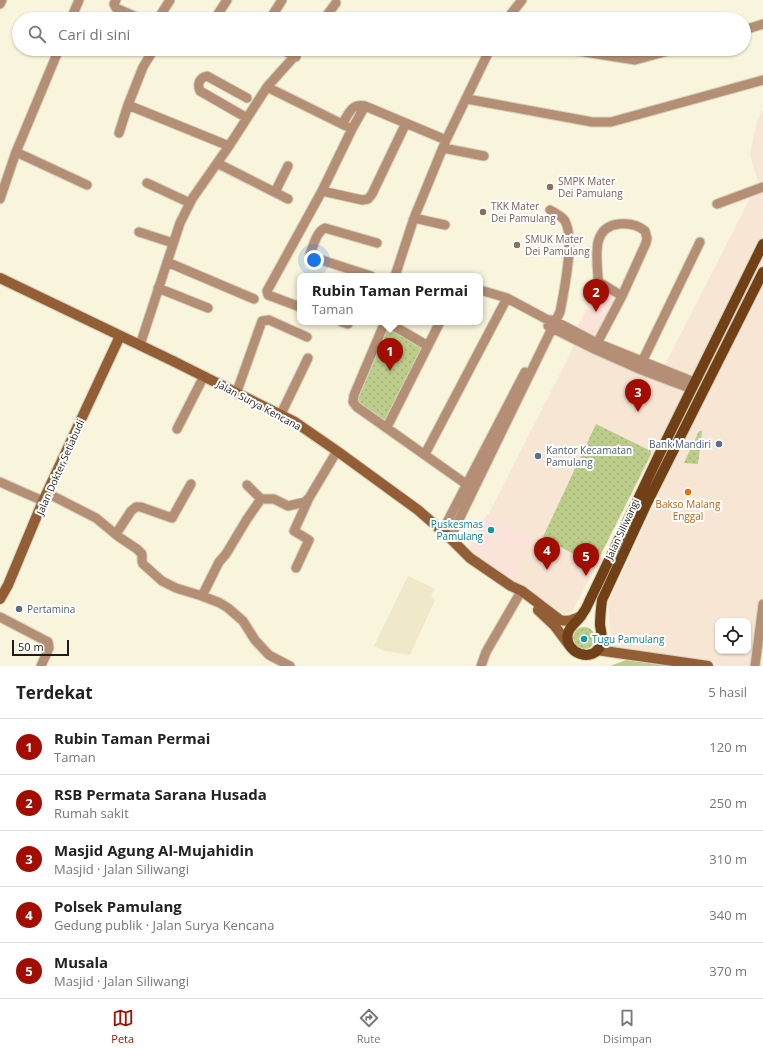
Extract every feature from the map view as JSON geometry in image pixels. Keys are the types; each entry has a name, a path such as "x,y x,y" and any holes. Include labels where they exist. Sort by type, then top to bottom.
{"main road":[{"name":"Jalan Siliwangi","path":"569,645 568,640 570,629 581,616 589,602 660,452 763,244"},
{"name":"Jalan Siliwangi","path":"589,666 593,653 602,641 600,624 602,600 647,503 763,272"},
{"name":"Jalan Surya Kencana","path":"0,278 204,376 236,394 295,422 418,510 470,558 511,586 522,591 560,620 572,620 581,616"},
{"name":"Jalan Dokter Setiabudi","path":"0,599 8,585 45,497 120,336"},
{"name":"Jalan Surya Kencana","path":"511,586 519,595 554,625 569,645"},
{"path":"569,645 577,653 582,655 593,653 708,666"}],"street":[{"path":"0,4 2,0"},
{"path":"74,12 79,0"},
{"path":"116,0 114,4 116,8 125,12"},
{"path":"162,12 170,0"},
{"path":"220,12 227,0"},
{"path":"274,12 282,0"},
{"path":"513,12 522,0"},
{"path":"329,12 336,3"},
{"path":"751,28 763,24"},
{"path":"0,199 16,152 56,56"},
{"path":"119,133 143,67 150,56"},
{"path":"140,345 180,223 190,203 267,87 295,56"},
{"path":"396,273 414,218 445,144 487,56"},
{"path":"610,56 635,60 650,56"},
{"path":"247,118 200,91 198,84 200,79 207,76 248,98"},
{"path":"467,99 597,122 611,122 763,79"},
{"path":"267,87 352,129"},
{"path":"128,105 229,146"},
{"path":"342,124 352,108 359,105 365,106 406,123 445,144 484,156"},
{"path":"297,306 268,295 267,291 322,191 352,129 365,106"},
{"path":"322,191 362,200 368,199 372,194 406,123"},
{"path":"16,152 87,185"},
{"path":"217,163 288,199"},
{"path":"275,192 288,166"},
{"path":"147,183 190,203"},
{"path":"717,204 763,187"},
{"path":"446,535 551,324 560,312 567,276 569,235 566,222 562,217 550,210"},
{"path":"414,218 445,225"},
{"path":"595,346 622,296 647,238 645,231 636,225 628,223 611,225 606,228 600,235 598,249 599,282 622,296"},
{"path":"362,273 312,257 310,254 318,234 325,228 377,242"},
{"path":"139,232 173,243"},
{"path":"640,365 700,242"},
{"path":"167,262 254,300"},
{"path":"158,288 208,308"},
{"path":"483,291 507,298 551,324 595,346 693,385"},
{"path":"425,454 507,298"},
{"path":"236,394 262,321 269,320 307,337"},
{"path":"385,325 354,395 353,402 357,407 466,484"},
{"path":"391,325 428,346"},
{"path":"387,427 438,325"},
{"path":"280,416 308,358"},
{"path":"177,429 204,376"},
{"path":"446,535 466,484 493,442"},
{"path":"296,568 309,540 294,531 309,498 337,451"},
{"path":"0,482 45,497 96,518 141,552 143,564 162,581 183,591 220,603 235,614 248,627 255,640 269,655 290,666"},
{"path":"116,534 136,507 141,507 172,518 191,484"},
{"path":"247,485 261,499 274,498 288,506 305,502 309,498"},
{"path":"202,596 218,562 226,554 261,499"},
{"path":"481,666 486,652 519,595"},
{"path":"755,666 763,604"},
{"path":"0,617 48,642 49,648 41,666"}],"shaded area":[{"path":"763,109 763,592 755,666 672,666 626,660 612,649 608,603 709,388 664,367 750,198 761,192 750,155 756,124"},
{"path":"599,286 617,295 594,338 576,329"},
{"path":"575,344 684,393 572,612 564,614 469,553"},
{"path":"487,514 532,538 519,560 517,570 512,578 483,559 469,547"},
{"path":"408,576 435,589 431,597 435,600 410,655 384,651 374,646"}],"green space":[{"path":"383,325 390,325 428,346 387,427 357,407 354,395"},
{"path":"596,424 651,451 651,454 595,566 543,537"},
{"path":"699,431 702,431 698,464 684,463"},
{"path":"584,627 592,630 595,638 592,646 584,649 576,646 573,638 576,630"},
{"path":"626,660 672,666 610,666"}],"place":[{"name":"SMPK Mater Dei Pamulang","path":"550,187"},
{"name":"TKK Mater Dei Pamulang","path":"483,212"},
{"name":"SMUK Mater Dei Pamulang","path":"517,245"},
{"name":"RSB Permata Sarana Husada","path":"596,312"},
{"name":"Rubin Taman Permai","path":"390,371"},
{"name":"Masjid Agung Al-Mujahidin","path":"638,412"},
{"name":"Bank Mandiri","path":"719,444"},
{"name":"Kantor Kecamatan Pamulang","path":"538,456"},
{"name":"Bakso Malang Enggal","path":"688,492"},
{"name":"Puskesmas Pamulang","path":"491,530"},
{"name":"Polsek Pamulang","path":"547,570"},
{"name":"Musala","path":"586,576"},
{"name":"Pertamina","path":"19,609"},
{"name":"Tugu Pamulang","path":"584,639"}]}
